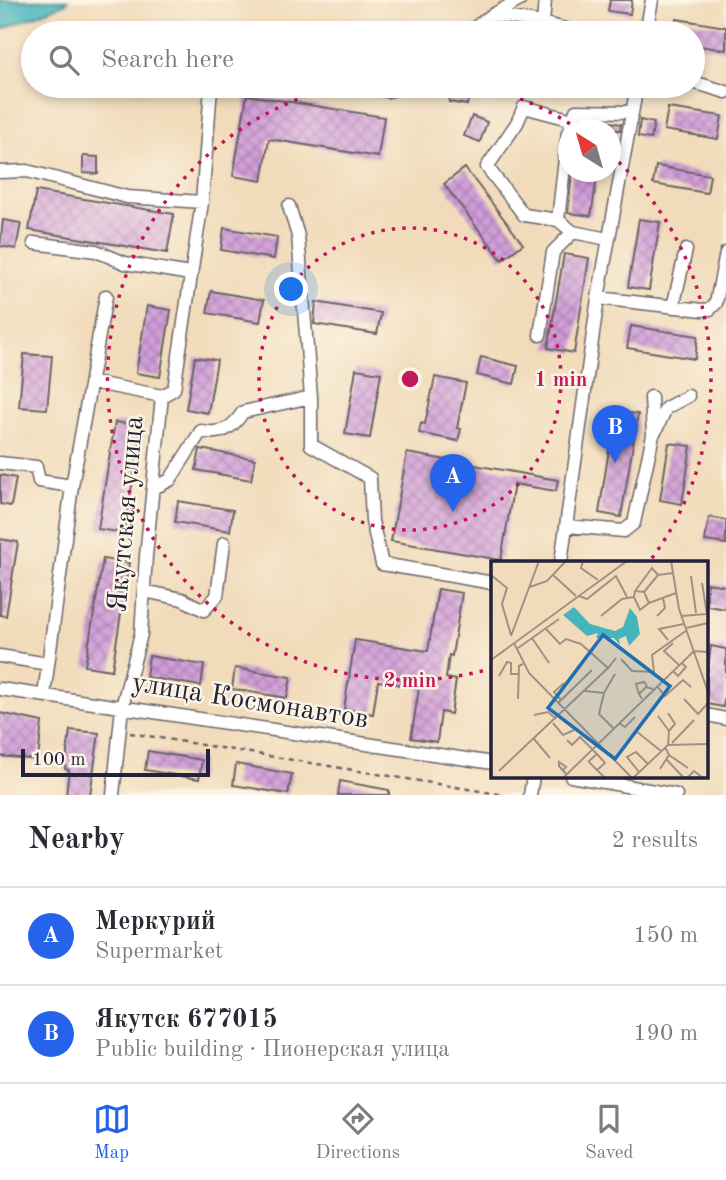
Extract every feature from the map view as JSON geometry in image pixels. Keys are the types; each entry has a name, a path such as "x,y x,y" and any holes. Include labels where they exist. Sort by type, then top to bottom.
{"street":[{"path":"484,21 520,0"},
{"path":"543,21 545,0"},
{"path":"648,21 652,0"},
{"path":"492,15 530,21"},
{"path":"705,86 726,92"},
{"name":"Якутская улица","path":"113,795 122,707 141,634 162,396 174,390 202,202 210,98"},
{"path":"561,561 598,298 635,98"},
{"path":"558,122 524,107 517,123 487,167 524,215 558,220 573,232 608,239"},
{"path":"573,119 576,111 632,112"},
{"path":"0,172 27,171 127,197 202,202"},
{"path":"558,220 563,182"},
{"path":"289,206 298,236 311,397 312,445 370,478 372,521 382,564 491,583"},
{"path":"540,335 553,252 573,232"},
{"path":"34,243 96,251 125,263 190,274"},
{"path":"673,307 686,250"},
{"path":"598,298 710,309 716,303 726,253"},
{"path":"44,695 72,486 106,296"},
{"path":"91,382 162,396"},
{"path":"567,526 624,531 634,523 653,435 666,408 688,396"},
{"path":"154,488 170,480 201,431 216,434 234,426 243,412 311,397"},
{"path":"651,397 653,435"},
{"path":"0,463 36,467 39,481 72,486"},
{"path":"144,591 182,599 204,610 217,596 224,543"},
{"path":"0,656 48,664"},
{"name":"улица Космонавтов","path":"0,689 491,763"},
{"path":"708,715 726,719"},
{"path":"582,778 676,795"}],"path":[{"path":"118,731 503,795"}],"water":[{"path":"0,0 68,0 65,4 0,30"}],"building":[{"path":"610,0 632,0 630,14 608,11"},
{"path":"705,24 726,27 726,50 705,47"},
{"path":"246,98 266,98 384,117 378,157 269,139 262,181 233,176"},
{"path":"450,98 468,98 467,105 449,102"},
{"path":"668,108 722,116 718,139 664,130"},
{"path":"472,116 487,122 480,142 464,136"},
{"path":"640,120 654,123 651,139 638,137"},
{"path":"83,156 98,157 98,174 83,173"},
{"path":"656,166 710,175 707,193 653,184"},
{"path":"465,168 523,244 502,260 444,184"},
{"path":"571,182 596,182 591,216 568,213"},
{"path":"36,191 174,214 167,253 29,230"},
{"path":"639,219 660,222 649,290 628,287"},
{"path":"3,220 21,223 16,249 0,246"},
{"path":"224,228 277,237 274,259 221,250"},
{"path":"564,254 589,258 574,353 548,348"},
{"path":"211,291 264,300 260,322 207,313"},
{"path":"316,302 381,313 377,334 314,324"},
{"path":"147,306 171,310 160,377 136,373"},
{"path":"631,326 698,336 695,359 627,348"},
{"path":"24,354 52,356 47,409 19,407"},
{"path":"195,357 217,360 208,413 186,409"},
{"path":"481,357 518,366 514,384 477,375"},
{"path":"356,369 381,373 370,438 345,434"},
{"path":"435,377 466,383 457,428 461,429 458,441 419,433 421,423 425,424"},
{"path":"615,411 638,414 621,517 599,513"},
{"path":"115,422 142,426 124,533 98,529"},
{"path":"669,443 691,446 682,504 660,500"},
{"path":"200,449 255,459 251,480 196,470"},
{"path":"407,453 558,480 556,491 514,484 501,560 391,541"},
{"path":"0,475 16,478 11,506 0,504"},
{"path":"178,501 233,510 230,531 175,522"},
{"path":"709,517 726,520 726,544 705,541"},
{"path":"0,539 18,542 6,616 0,615"},
{"path":"103,559 129,563 112,670 85,666"},
{"path":"708,583 726,586 726,609 708,606"},
{"path":"438,589 462,593 446,678 456,680 451,714 441,712 437,742 411,738 419,688 378,681 373,714 344,709 355,640 428,651"},
{"path":"711,646 726,649 723,707 708,704"},
{"path":"149,656 204,665 201,686 146,677"},
{"path":"235,668 291,677 287,698 232,689"},
{"path":"0,713 42,722 38,760 0,756"},
{"path":"70,730 99,733 90,795 66,795 69,770 65,769"},
{"path":"148,751 202,760 199,779 145,770"},
{"path":"236,764 292,774 288,794 233,785"},
{"path":"340,781 389,790 389,795 338,795"}],"place":[{"name":"Якутск 677015","path":"615,463"},
{"name":"Меркурий","path":"453,512"}]}
